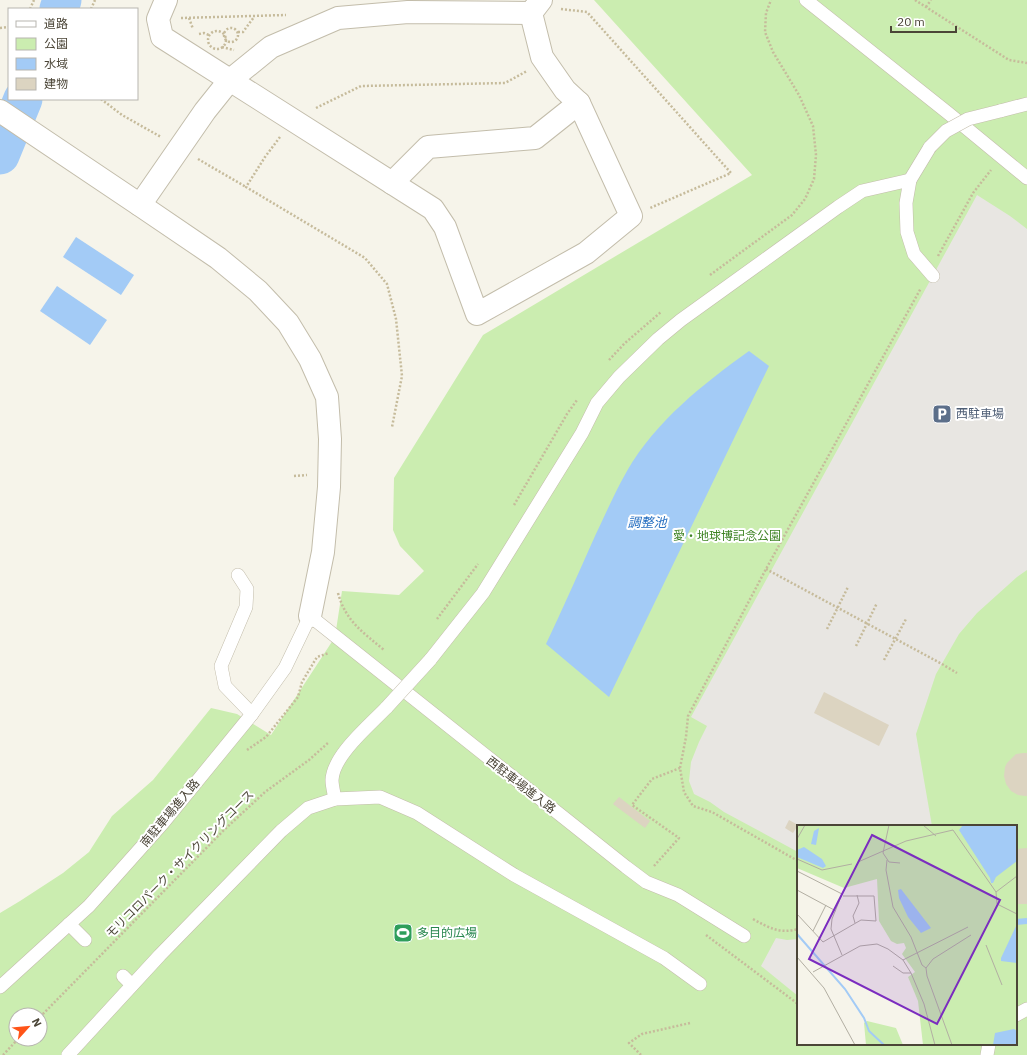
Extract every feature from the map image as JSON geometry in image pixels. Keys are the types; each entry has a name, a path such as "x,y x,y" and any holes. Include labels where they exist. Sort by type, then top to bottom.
{"street":[{"path":"140,205 205,111 229,81 271,47 338,18 408,6 536,6 542,57 565,90 580,103 631,216 586,253 476,314 445,227 433,210 229,81 162,37 162,9"},
{"path":"392,183 428,147 535,138 580,103"},
{"path":"0,111 218,258 258,292 288,323 310,359 327,397 330,439 329,487 323,552 310,616"}],"lane":[{"path":"806,0 1027,178"},
{"path":"931,274 914,254 907,232 906,203 910,180 930,147 946,131 968,119 1027,104"},
{"path":"335,799 332,780 338,760 430,660 483,593 582,433 598,403 619,377 658,339 681,320 838,207 862,191 910,180"},
{"path":"238,576 247,589 246,607 221,666 225,686 252,714"},
{"name":"南駐車場進入路","path":"0,987 89,906 163,823 252,714 285,668 310,616"},
{"name":"西駐車場進入路","path":"310,616 646,882 678,895 744,936"},
{"path":"68,1055 128,980 281,831 308,808 335,799 380,797 417,813 514,874 664,958 700,984"},
{"path":"69,924 85,940"},
{"path":"1017,1014 1027,1009"},
{"path":"987,1055 989,1045"}],"path":[{"path":"771,0 766,12 765,32 773,52 799,95 813,126 816,155 814,179"},
{"path":"915,0 1009,60 1027,63"},
{"path":"926,7 931,0"},
{"path":"536,6 587,12 731,174 631,216"},
{"path":"162,9 189,18 293,15"},
{"path":"238,32 243,32 254,16"},
{"path":"189,18 192,28 197,34 204,33 209,35"},
{"path":"209,35 209,44 213,48 219,48 224,45 226,38 225,33 229,28 236,29 238,33 237,38 234,41 230,41 226,38 224,34 219,31 214,31 209,35"},
{"path":"102,100 122,115 162,137"},
{"path":"196,158 246,188"},
{"path":"797,860 712,812 693,806 684,792 680,768 686,737 688,716 766,569 931,274 973,193 995,165"},
{"path":"766,569 957,673"},
{"path":"336,587 342,606 352,623 388,654"},
{"path":"827,629 848,587"},
{"path":"856,646 877,603"},
{"path":"884,660 906,619"},
{"path":"242,756 247,750 266,737 298,697 302,682 317,657 329,653 335,655"},
{"name":"モリコロパーク・サイクリングコース","path":"48,1009 224,830 265,792 309,760 331,740"},
{"path":"660,870 653,867 679,838 632,805 652,779 680,768"},
{"path":"751,918 777,931 797,929"},
{"path":"704,934 797,1003"},
{"path":"641,1055 629,1044 642,1034 690,1023"},
{"path":"3,1055 10,1047"}],"green space":[{"name":"愛・地球博記念公園","path":"594,0 1027,0 1027,1055 0,1055 0,913 63,873 89,852 112,816 153,780 211,708 237,714 271,735 335,637 342,591 399,595 424,571 400,546 393,530 394,478 483,335 752,175"}],"shaded area":[{"name":"西駐車場","path":"977,195 1027,229 1027,570 1017,577 977,613 959,634 936,674 916,734 932,825 797,825 797,851 694,794 689,781 691,762 707,726 691,717"},
{"path":"776,938 787,940 797,939 797,995 761,966"}],"water":[{"path":"76,237 134,275 121,295 63,257"},
{"path":"57,286 107,320 90,345 40,311"},
{"name":"調整池","path":"749,351 769,366 609,697 546,644 614,495 639,453 666,420 698,390"}],"building":[{"path":"824,692 889,725 879,746 814,713"},
{"path":"1027,753 1027,796 1018,795 1011,791 1006,784 1004,776 1007,763 1016,754"},
{"path":"619,797 650,821 645,828 613,804"},
{"path":"789,820 798,825 793,833 785,828"},
{"path":"1027,848 1027,904 1017,904 1017,849"}],"waterway":[{"path":"59,8 62,0"},
{"path":"0,155 23,100"},
{"path":"1017,922 1027,921"}],"place":[{"name":"西駐車場","path":"942,414"},
{"name":"多目的広場","path":"403,933"}]}
